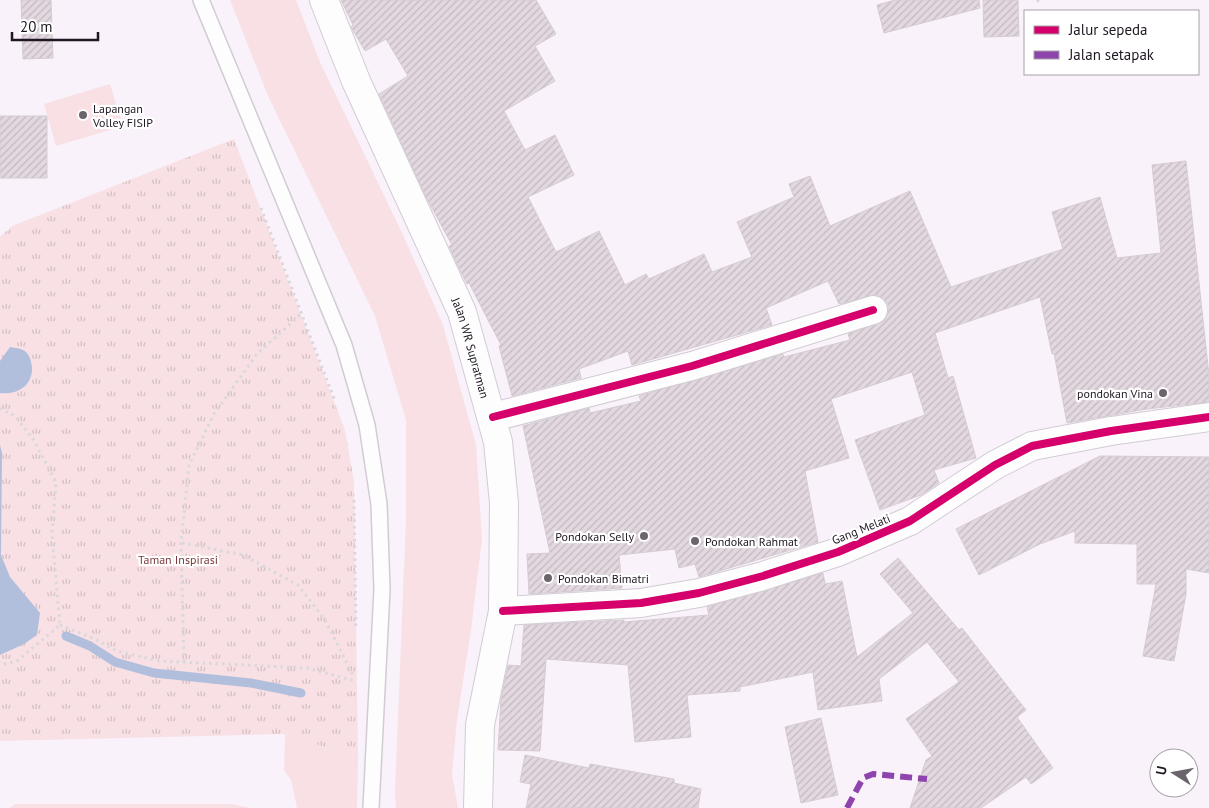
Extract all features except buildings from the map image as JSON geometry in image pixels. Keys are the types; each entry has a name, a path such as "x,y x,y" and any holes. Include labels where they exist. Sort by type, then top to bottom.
{"main road":[{"name":"Jalan WR Supratman","path":"324,0 356,81 462,312 493,417 498,442 504,503 503,611 480,725 478,808"},
{"path":"493,417 692,366 873,310"},
{"name":"Gang Melati","path":"503,611 641,603 699,593 838,552 910,522 995,465 1032,446 1111,431 1209,417"}],"lane":[{"path":"201,0 344,345 367,425 374,466 382,589 371,808"}],"path":[{"path":"1037,0 1042,4"},
{"path":"260,206 336,404"},
{"path":"184,662 181,543 189,465 214,414 257,354 301,314"},
{"path":"0,408 15,416 33,439 56,482 52,535 60,625"},
{"path":"354,492 356,631"},
{"path":"181,543 243,555 298,585 325,620 356,681"},
{"path":"60,625 95,639 117,651 159,661 307,668 356,681 377,684"},
{"path":"0,665 18,661 60,625"},
{"path":"356,671 356,681"}],"green space":[{"path":"230,0 296,0 320,62 404,237 443,325 476,445 482,539 471,630 457,720 452,774 458,808 396,808 395,791 406,519 406,420 375,316 268,96"},
{"name":"Lapangan Volley FISIP","path":"110,84 123,126 56,146 44,104"},
{"name":"Taman Inspirasi","path":"234,139 345,430 354,482 358,758 285,734 0,741 0,237 12,226"},
{"path":"285,734 358,758 357,808 297,808 291,780 284,770"},
{"path":"16,804 232,804 250,808 9,808"}],"water":[{"path":"10,347 23,350 27,354 31,363 32,373 23,388 13,392 0,393 0,361"},
{"path":"0,445 2,453 1,555 10,577 40,613 37,635 24,644 0,655"}],"waterway":[{"path":"66,636 90,646 115,662 154,673 251,683 301,693"}],"marked path":[{"path":"847,808 863,778 873,774 927,779"}],"cycle path":[{"path":"493,417 692,366 873,310"},
{"path":"503,611 641,603 699,593 763,576 838,552 910,521 995,465 1032,446 1111,431 1209,417"}],"place":[{"name":"Lapangan Volley FISIP","path":"83,115"},
{"name":"pondokan Vina","path":"1163,393"},
{"name":"Pondokan Selly","path":"644,536"},
{"name":"Pondokan Rahmat","path":"695,541"},
{"name":"Pondokan Bimatri","path":"548,578"}]}
